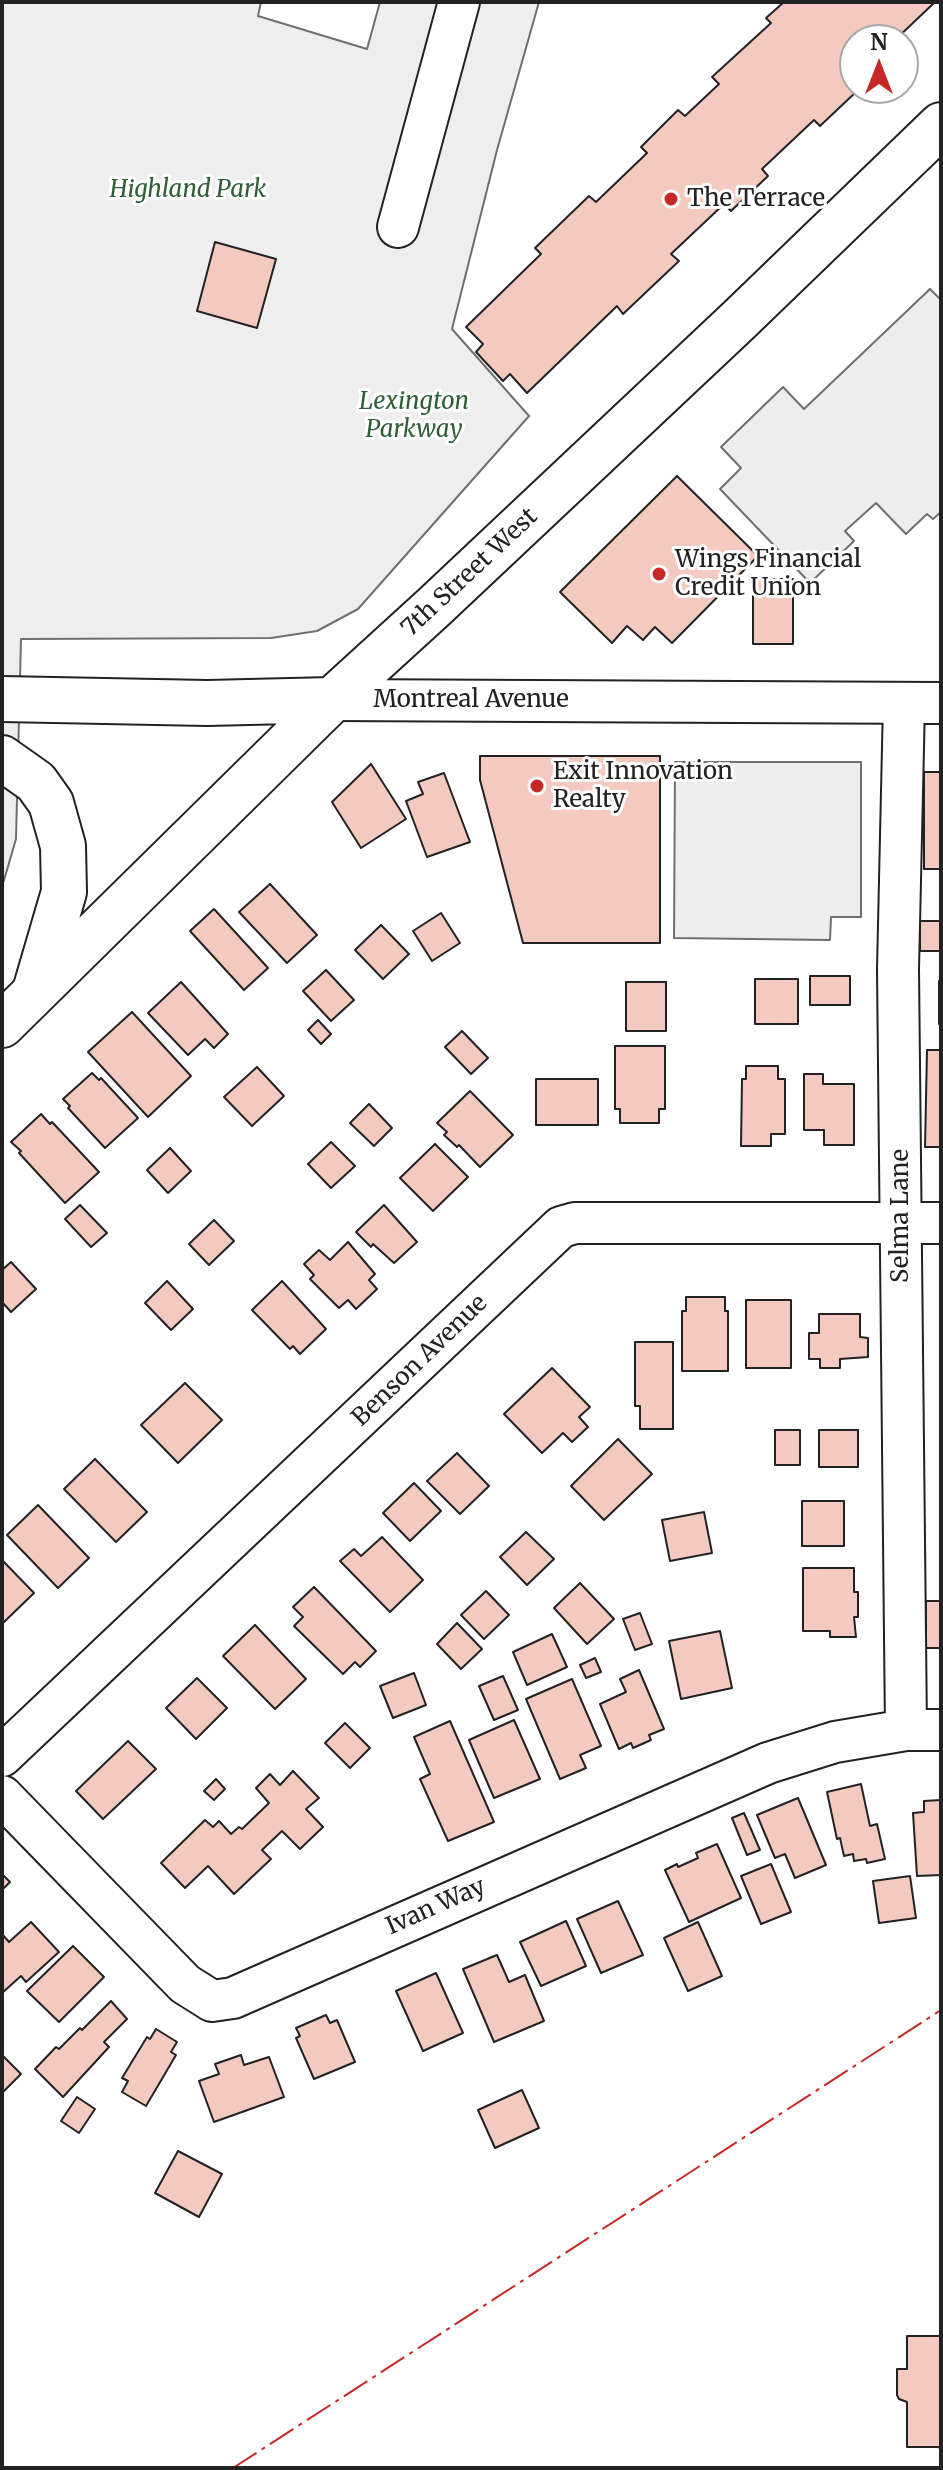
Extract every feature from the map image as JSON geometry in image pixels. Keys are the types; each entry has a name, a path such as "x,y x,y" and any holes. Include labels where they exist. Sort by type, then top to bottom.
{"main road":[{"name":"7th Street West","path":"2,1025 332,700 570,480 941,125"},
{"name":"Montreal Avenue","path":"2,699 207,703 332,700"},
{"path":"2,758 36,782 51,803 63,846 64,892 34,994"}],"street":[{"path":"398,227 459,2"},
{"name":"Montreal Avenue","path":"332,700 922,703"},
{"name":"Selma Lane","path":"922,703 898,969 901,1223 923,1730"},
{"name":"Benson Avenue","path":"2,1756 561,1227 575,1223 941,1223"},
{"name":"Ivan Way","path":"2,1796 185,1984 212,2001 233,1998 768,1763 835,1742 923,1730"}],"green space":[{"name":"Highland Park","path":"2,2 261,2 258,16 367,49 380,2 539,2 497,150 452,329 529,416 358,609 317,631 271,638 21,639 16,839 2,887"}],"shaded area":[{"path":"930,289 941,300 941,512 933,519 927,514 906,534 876,503 845,531 854,541 810,583 720,489 741,468 721,447 783,387 804,409"},
{"path":"675,762 861,762 861,917 831,917 830,940 674,938"}],"building":[{"name":"The Terrace","path":"784,2 935,2 912,24 839,24 839,104 843,104 820,126 814,120 762,169 768,176 731,211 724,204 671,254 679,261 623,314 617,306 527,393 510,374 503,381 476,352 483,344 466,327 541,254 535,248 589,196 596,202 647,153 641,147 678,110 685,116 719,84 712,77 771,23 766,18"},
{"path":"215,242 276,259 257,328 197,311"},
{"name":"Wings Financial Credit Union","path":"677,476 758,556 672,643 655,627 643,640 627,626 612,643 560,592"},
{"path":"753,579 793,579 793,644 753,644"},
{"path":"480,756 660,756 660,943 523,943 480,780"},
{"path":"371,764 406,819 361,848 332,802"},
{"path":"924,772 941,772 941,869 924,869"},
{"path":"444,773 470,842 427,857 406,801 423,794 418,782"},
{"path":"270,884 317,935 287,963 239,912"},
{"path":"214,909 268,968 244,990 190,931"},
{"path":"441,913 460,943 432,961 413,931"},
{"path":"920,921 941,921 941,951 920,951"},
{"path":"381,925 409,954 383,979 355,950"},
{"path":"326,970 354,1000 331,1021 303,991"},
{"path":"810,976 850,976 850,1005 810,1005"},
{"path":"755,979 798,979 798,1024 755,1024"},
{"path":"941,981 941,1024 939,1024"},
{"path":"181,982 228,1034 214,1048 205,1039 188,1055 148,1013"},
{"path":"626,982 666,982 666,1031 626,1031"},
{"path":"132,1012 191,1076 148,1117 88,1052"},
{"path":"318,1020 331,1034 321,1044 308,1030"},
{"path":"462,1031 488,1058 471,1074 445,1047"},
{"path":"615,1046 665,1046 665,1109 659,1109 659,1123 620,1123 620,1109 615,1109"},
{"path":"927,1050 941,1050 941,1147 925,1147"},
{"path":"746,1066 778,1066 778,1079 785,1079 785,1134 771,1134 771,1146 741,1146 742,1079 746,1079"},
{"path":"257,1067 284,1096 252,1126 224,1097"},
{"path":"92,1073 99,1080 101,1078 138,1118 105,1148 63,1099"},
{"path":"804,1074 823,1074 823,1084 854,1084 854,1145 824,1145 824,1130 804,1130"},
{"path":"536,1079 598,1079 598,1125 536,1125"},
{"path":"470,1091 513,1135 480,1167 459,1145 457,1147 444,1135 447,1132 437,1123"},
{"path":"369,1104 392,1128 374,1146 350,1123"},
{"path":"41,1114 99,1172 65,1203 11,1142"},
{"path":"331,1142 355,1166 331,1188 308,1164"},
{"path":"435,1144 468,1177 433,1211 400,1178"},
{"path":"170,1148 191,1171 168,1193 147,1170"},
{"path":"80,1205 107,1233 91,1247 65,1219"},
{"path":"384,1205 417,1242 394,1263 356,1232"},
{"path":"214,1220 234,1241 209,1265 189,1244"},
{"path":"348,1242 375,1274 369,1280 377,1289 356,1309 348,1300 339,1308 310,1279 314,1275 304,1264 319,1250 330,1260"},
{"path":"11,1262 36,1289 11,1312 2,1302 2,1270"},
{"path":"167,1281 193,1309 171,1330 145,1303"},
{"path":"282,1281 326,1329 300,1354 293,1346 290,1349 252,1310"},
{"path":"686,1297 725,1297 725,1311 728,1311 728,1371 682,1371 682,1311 686,1311"},
{"path":"746,1300 791,1300 791,1368 746,1368"},
{"path":"819,1314 860,1314 860,1337 868,1338 868,1357 840,1359 840,1368 820,1368 820,1359 809,1359 809,1333 819,1333"},
{"path":"635,1342 673,1342 673,1429 640,1429 640,1406 635,1406"},
{"path":"552,1368 590,1407 579,1417 588,1427 572,1442 563,1433 542,1453 504,1414"},
{"path":"185,1383 222,1420 178,1463 141,1425"},
{"path":"775,1430 800,1430 800,1465 775,1465"},
{"path":"819,1430 858,1430 858,1467 819,1467"},
{"path":"618,1439 652,1474 604,1520 571,1486"},
{"path":"457,1453 489,1486 460,1514 427,1481"},
{"path":"95,1459 147,1512 116,1542 64,1489"},
{"path":"414,1483 441,1511 410,1541 383,1513"},
{"path":"802,1501 844,1501 844,1546 802,1546"},
{"path":"38,1505 89,1558 58,1588 7,1535"},
{"path":"704,1512 712,1553 670,1561 662,1520"},
{"path":"526,1532 554,1559 527,1585 500,1557"},
{"path":"382,1537 423,1580 390,1612 340,1561 354,1549 361,1556"},
{"path":"2,1560 34,1593 3,1623 2,1622"},
{"path":"803,1568 854,1568 854,1592 858,1592 858,1617 854,1617 856,1637 830,1637 830,1631 803,1631"},
{"path":"580,1583 614,1619 587,1644 554,1608"},
{"path":"314,1587 376,1651 360,1667 355,1662 343,1674 294,1626 303,1617 293,1607"},
{"path":"486,1591 509,1615 484,1639 461,1615"},
{"path":"926,1601 941,1601 941,1648 926,1648"},
{"path":"640,1613 652,1644 635,1650 623,1619"},
{"path":"457,1623 482,1649 461,1669 437,1644"},
{"path":"255,1625 306,1679 275,1709 223,1656"},
{"path":"720,1631 732,1688 681,1699 669,1641"},
{"path":"552,1634 567,1667 527,1685 513,1652"},
{"path":"595,1658 601,1672 586,1678 580,1665"},
{"path":"639,1670 664,1729 649,1735 651,1740 633,1748 631,1743 619,1749 600,1704 626,1692 620,1679"},
{"path":"414,1673 426,1705 393,1718 380,1686"},
{"path":"503,1676 518,1710 494,1720 479,1686"},
{"path":"197,1678 227,1708 196,1739 166,1708"},
{"path":"572,1679 601,1746 580,1755 586,1768 560,1779 526,1699"},
{"path":"514,1720 540,1779 494,1798 469,1740"},
{"path":"450,1721 494,1822 448,1841 420,1779 430,1774 414,1737"},
{"path":"345,1723 370,1748 350,1768 325,1743"},
{"path":"128,1741 156,1769 103,1819 76,1791"},
{"path":"293,1771 319,1798 306,1809 323,1827 300,1849 282,1831 262,1850 271,1859 234,1894 208,1866 185,1888 161,1863 205,1820 213,1827 219,1821 231,1834 239,1827 242,1829 269,1803 256,1788 270,1774 280,1785"},
{"path":"216,1779 225,1789 214,1800 204,1791"},
{"path":"861,1784 870,1826 877,1824 885,1859 867,1863 866,1859 854,1861 853,1854 844,1856 840,1838 837,1839 827,1792"},
{"path":"798,1798 826,1865 795,1878 785,1854 775,1858 757,1815"},
{"path":"941,1800 941,1875 917,1876 913,1813 924,1812 924,1801"},
{"path":"744,1813 760,1850 747,1855 732,1818"},
{"path":"717,1844 741,1898 689,1922 665,1870 698,1858 696,1853"},
{"path":"771,1864 791,1912 761,1924 741,1876"},
{"path":"2,1874 10,1882 2,1890"},
{"path":"910,1876 916,1918 879,1923 873,1881"},
{"path":"618,1901 643,1955 601,1973 577,1919"},
{"path":"566,1921 586,1966 541,1986 520,1942"},
{"path":"31,1922 59,1952 26,1982 21,1976 2,1993 2,1934 9,1942"},
{"path":"698,1922 722,1976 688,1991 664,1938"},
{"path":"73,1946 104,1977 59,2022 27,1991"},
{"path":"497,1955 509,1982 525,1975 544,2021 494,2042 463,1969"},
{"path":"436,1973 463,2033 423,2051 396,1991"},
{"path":"111,2001 127,2019 104,2042 109,2047 63,2097 35,2069"},
{"path":"326,2015 330,2023 337,2020 355,2062 314,2079 296,2038 300,2036 296,2028"},
{"path":"156,2029 177,2042 171,2052 176,2055 146,2106 122,2092 128,2081 122,2078 147,2037 150,2039"},
{"path":"2,2055 21,2074 2,2093"},
{"path":"241,2055 244,2065 269,2057 284,2097 214,2122 199,2081 219,2074 215,2064"},
{"path":"522,2090 539,2128 495,2148 478,2110"},
{"path":"77,2097 95,2109 79,2133 61,2121"},
{"path":"178,2151 222,2174 199,2217 155,2193"},
{"path":"907,2336 941,2336 941,2451 939,2447 907,2447 907,2402 897,2395 897,2369 907,2369"}],"power":[{"path":"233,2468 941,2010"}],"place":[{"name":"The Terrace","path":"671,199"},
{"name":"Wings Financial Credit Union","path":"659,574"},
{"name":"Exit Innovation Realty","path":"537,786"}],"park label":[{"name":"Lexington Parkway","path":"414,416"}]}
